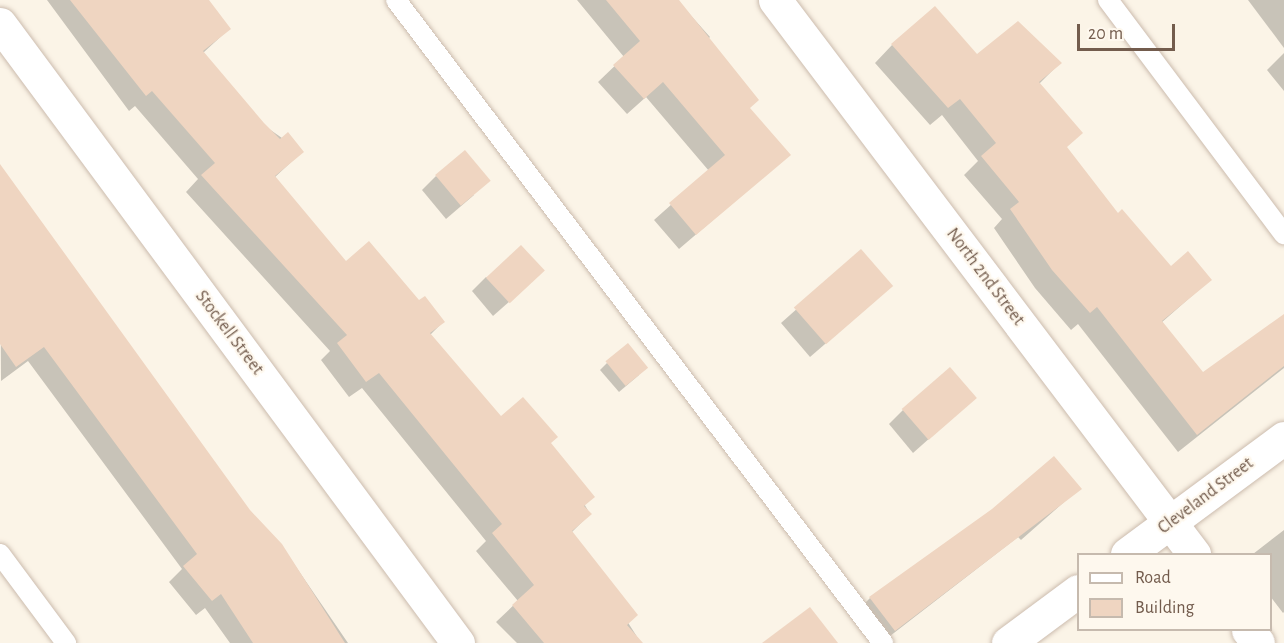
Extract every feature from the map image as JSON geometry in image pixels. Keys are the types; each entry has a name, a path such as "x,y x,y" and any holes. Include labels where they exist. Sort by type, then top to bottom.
{"street":[{"name":"North 2nd Street","path":"775,0 1193,553"},
{"name":"Stockell Street","path":"0,24 458,643"},
{"name":"Cleveland Street","path":"1130,553 1284,438"},
{"path":"1008,643 1077,592"},
{"path":"1249,631 1258,643"}],"lane":[{"path":"396,0 883,643"},
{"path":"1107,0 1284,234"},
{"path":"0,554 66,643"}],"building":[{"path":"70,0 209,0 231,29 203,51 280,139 288,132 304,152 275,176 346,261 369,241 419,300 425,296 445,322 430,333 501,416 523,397 558,437 551,443 595,497 584,506 592,514 572,531 638,615 627,625 643,643 544,643 512,605 534,585 492,533 502,524 379,373 366,382 337,343 347,335 201,175 215,163 152,91 146,96"},
{"path":"606,0 679,0 759,100 750,108 791,155 696,235 669,203 725,155 663,82 644,99 613,65 640,41"},
{"path":"935,6 977,54 1018,21 1062,63 1039,82 1083,133 1067,147 1118,213 1122,209 1171,266 1188,251 1212,280 1162,321 1203,372 1284,314 1284,366 1197,435 1097,307 1090,313 1052,270 1010,209 1019,202 981,156 996,143 960,99 948,108 891,44"},
{"path":"465,150 491,181 461,206 435,175"},
{"path":"0,164 250,510 282,544 345,643 253,643 221,594 212,601 183,566 197,554 44,347 16,367 0,344"},
{"path":"521,245 545,271 510,303 486,278"},
{"path":"861,249 893,286 826,344 794,307"},
{"path":"628,343 648,368 626,386 605,361"},
{"path":"950,367 977,398 929,440 902,409"},
{"path":"1054,456 1082,489 895,631 869,597 992,509"},
{"path":"810,607 838,643 762,643"}]}
